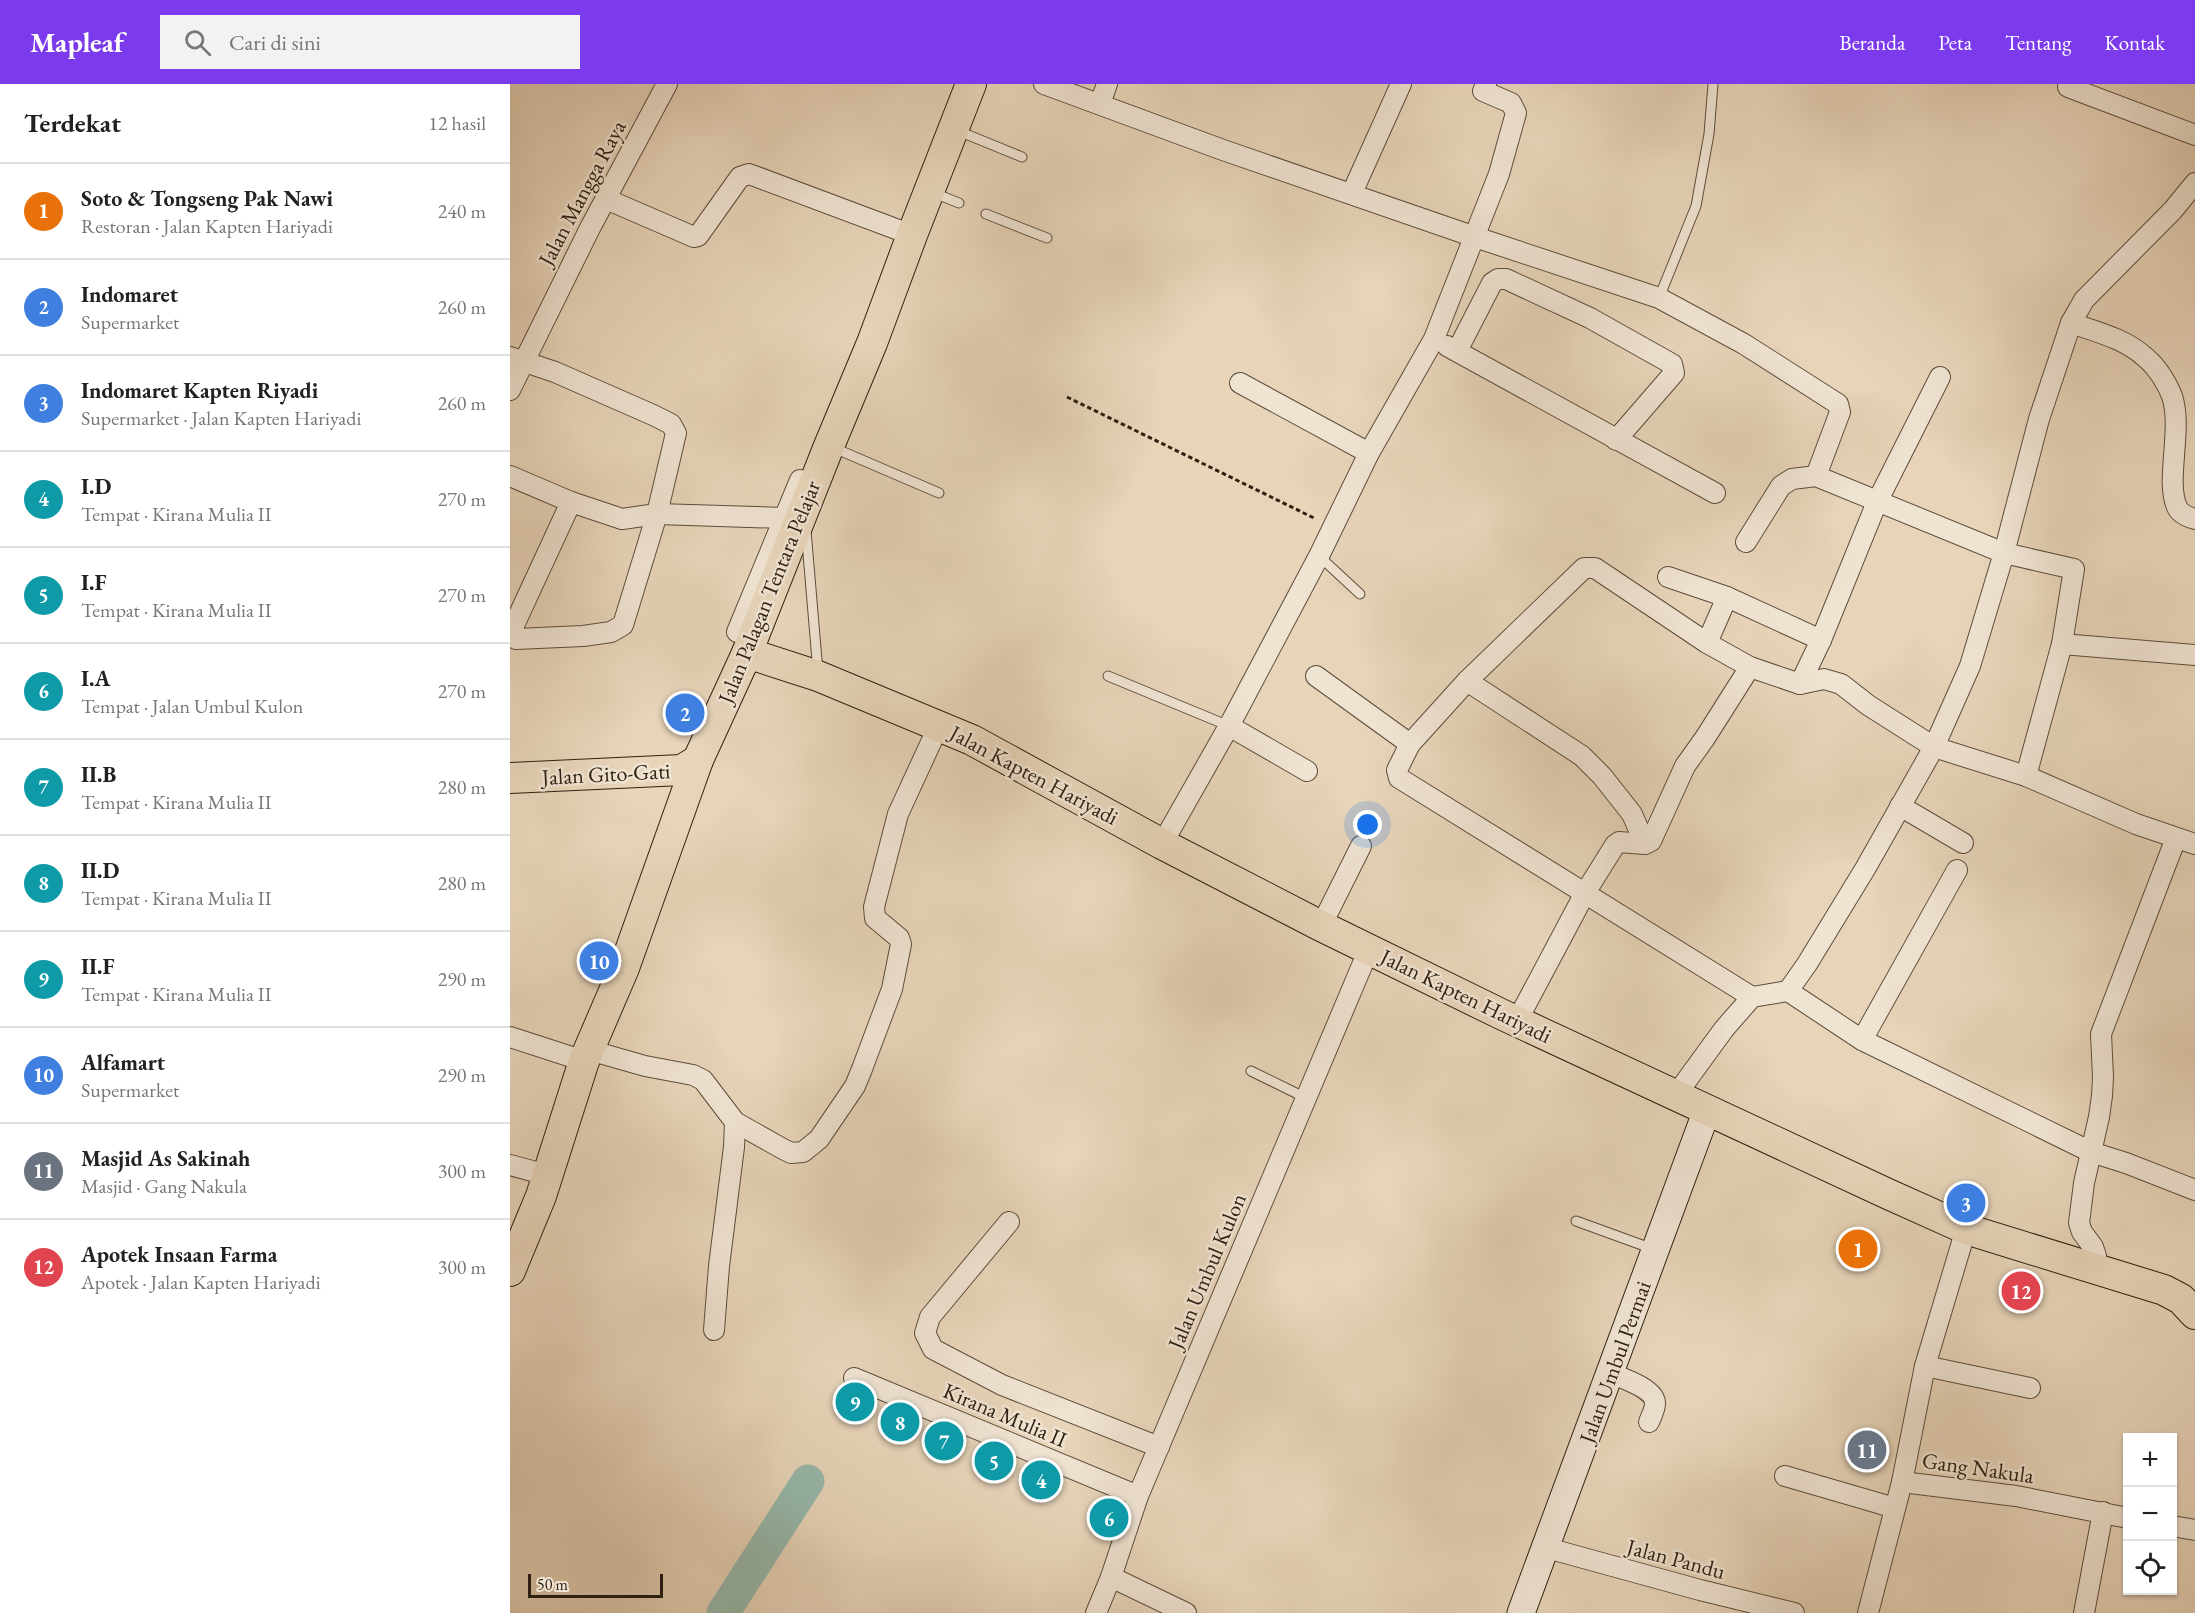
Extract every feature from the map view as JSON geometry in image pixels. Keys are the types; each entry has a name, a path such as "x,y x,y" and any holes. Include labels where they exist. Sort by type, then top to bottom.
{"main road":[{"name":"Jalan Palagan Tentara Pelajar","path":"510,1271 541,1196 587,1056 624,968 742,643 794,514 829,446 872,343 971,84"},
{"name":"Jalan Kapten Hariyadi","path":"742,643 972,740 1321,926 1707,1110 1966,1229 2164,1290 2181,1299 2195,1314"},
{"name":"Jalan Gito-Gati","path":"510,778 682,770 698,760"},
{"name":"Jalan Umbul Permai","path":"1521,1613 1707,1110"}],"street":[{"name":"Jalan Mangga Raya","path":"510,390 517,360 667,84"},
{"path":"1044,84 1223,150 1659,298 1744,344 1838,404 1839,412 1816,476"},
{"path":"1100,104 1107,84"},
{"path":"1352,194 1401,84"},
{"path":"1162,843 1228,726 1319,556 1370,453 1434,339 1499,174 1516,113 1511,103 1479,86"},
{"path":"2068,87 2195,135"},
{"path":"606,199 694,237 698,236 740,177 748,174 912,235"},
{"path":"1676,1095 1724,1029 1752,998 1788,991 1853,888 1934,747 1970,666 2004,553 2039,419 2071,323 2084,300 2173,210 2195,183"},
{"path":"1457,351 1492,283 1498,279 1506,279 1590,318 1672,364 1674,373 1616,440"},
{"path":"2071,323 2118,339 2146,357 2160,374 2172,397 2176,433 2173,482 2176,507 2181,513 2195,519"},
{"path":"1434,339 1715,493"},
{"path":"517,360 555,372 671,424 676,433 657,513 623,625 611,632 583,636 516,639 510,634 572,502"},
{"path":"1800,684 1821,640 1877,502 1940,377"},
{"path":"1240,383 1370,453"},
{"path":"510,476 572,502 622,519 657,513 794,514"},
{"path":"1746,542 1781,486 1792,479 1816,476 2004,553 2074,569 2062,644 2026,776"},
{"path":"1752,998 1399,778 1397,770 1410,744 1467,681 1584,568 1595,568 1707,643 1750,667 1800,684 1824,679 1841,684 1868,705 1934,747 2026,776 2114,815 2195,844"},
{"path":"1668,577 1727,597 1821,640"},
{"path":"1707,643 1727,597"},
{"path":"2062,644 2195,655"},
{"path":"1517,1021 1585,893 1619,842 1645,844 1651,841 1685,766 1706,738 1750,667"},
{"path":"1316,676 1410,744"},
{"path":"1467,681 1582,756 1602,776 1632,814 1645,844"},
{"path":"510,1037 587,1056 693,1075 703,1080 735,1122 783,1149 802,1152 819,1139 855,1086 892,989 901,944 899,938 875,918 874,907 898,814 939,725"},
{"path":"1228,726 1307,771"},
{"path":"1899,806 1963,843"},
{"path":"2095,1269 2096,1256 2093,1247 2082,1232 2079,1223 2084,1183 2102,1096 2101,1034 2176,838"},
{"path":"1321,926 1361,846"},
{"path":"1862,1040 1957,870"},
{"name":"Jalan Umbul Kulon","path":"1096,1613 1111,1577 1138,1496 1369,950"},
{"path":"1788,991 1862,1040 2091,1152 2195,1190"},
{"path":"714,1330 735,1122"},
{"path":"510,1165 548,1175"},
{"path":"1009,1222 930,1317 925,1333 933,1349 1002,1385 1159,1447"},
{"name":"Gang Nakula","path":"1966,1229 1925,1366 1902,1482 2016,1496 2123,1517"},
{"path":"1925,1366 2030,1388"},
{"path":"1610,1373 1648,1391 1654,1397 1656,1405 1649,1422"},
{"name":"Kirana Mulia II","path":"854,1378 1138,1496"},
{"path":"1785,1476 1895,1508"},
{"path":"1868,1613 1902,1482"},
{"path":"2084,1613 2103,1512"},
{"path":"2177,1527 2195,1530"},
{"name":"Jalan Pandu","path":"1546,1548 1794,1613"},
{"path":"1111,1577 1186,1613"}],"lane":[{"path":"1659,298 1696,206 1708,134 1713,84"},
{"path":"954,129 1022,157"},
{"path":"929,190 959,203"},
{"path":"986,214 1047,238"},
{"path":"829,446 939,493"},
{"path":"794,514 808,540 818,676"},
{"path":"1319,556 1360,594"},
{"path":"1108,676 1228,726"},
{"path":"1251,1071 1306,1098"},
{"path":"1576,1221 1656,1250"}],"path":[{"path":"1067,397 1332,527"}],"waterway":[{"path":"723,1613 808,1481"}],"place":[{"name":"Indomaret","path":"685,713"},
{"name":"Alfamart","path":"599,961"},
{"name":"Indomaret Kapten Riyadi","path":"1966,1203"},
{"name":"Soto & Tongseng Pak Nawi","path":"1858,1249"},
{"name":"Apotek Insaan Farma","path":"2021,1291"},
{"name":"II.F","path":"855,1402"},
{"name":"II.D","path":"900,1422"},
{"name":"II.B","path":"944,1441"},
{"name":"Masjid As Sakinah","path":"1867,1450"},
{"name":"I.F","path":"994,1461"},
{"name":"I.D","path":"1041,1480"},
{"name":"I.A","path":"1109,1518"}]}
